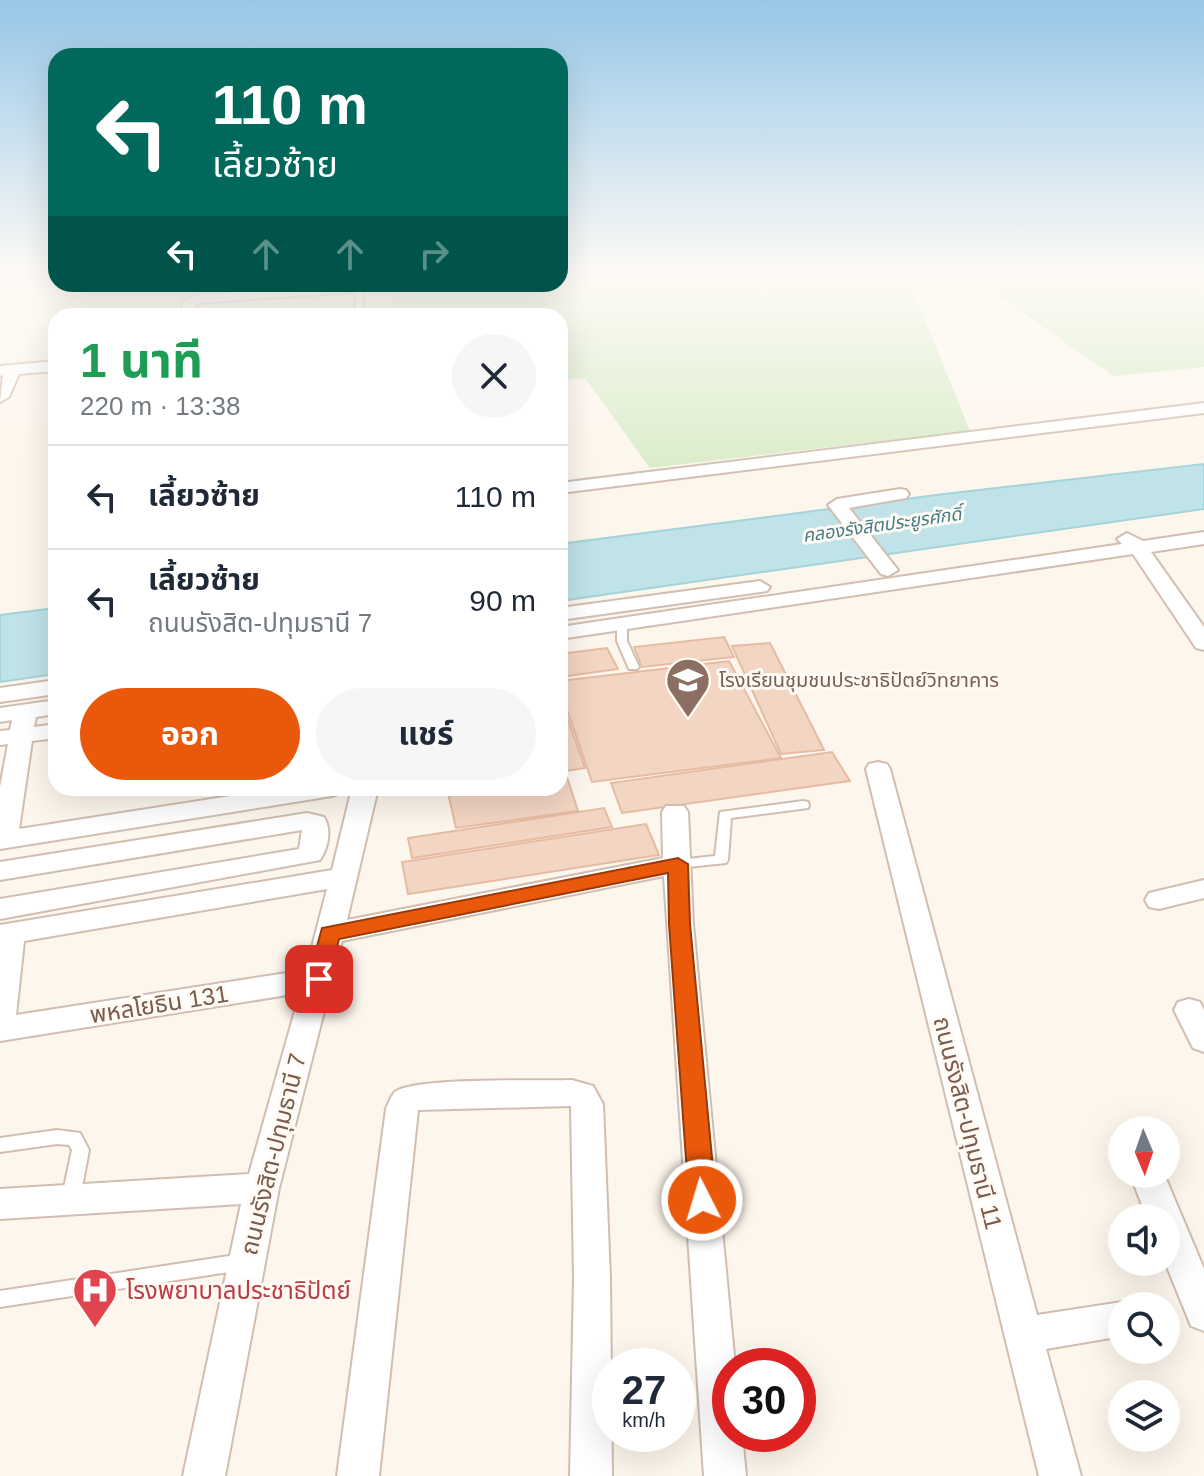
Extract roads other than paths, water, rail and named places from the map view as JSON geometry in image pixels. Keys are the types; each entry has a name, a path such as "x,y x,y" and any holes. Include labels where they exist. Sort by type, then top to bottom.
{"street":[{"path":"1,397 6,370 48,367"},
{"path":"568,487 1204,408"},
{"path":"885,565 838,507 841,503 900,494"},
{"path":"568,632 1132,542 1204,526"},
{"path":"568,613 885,565 1204,538"},
{"path":"1132,542 1204,643"},
{"path":"0,695 48,688"},
{"path":"16,728 48,711"},
{"path":"0,715 16,728 48,730"},
{"path":"16,728 2,840 281,796"},
{"name":"ถนนรังสิต-ปทุมธานี 11","path":"878,769 1060,1476"},
{"name":"ถนนรังสิต-ปทุมธานี 7","path":"204,1476 262,1188 319,979 363,796"},
{"path":"675,812 679,924 725,1476"},
{"path":"0,871 307,821 315,823 311,854 75,896 3,926"},
{"path":"75,896 76,858"},
{"path":"329,934 678,864"},
{"path":"3,926 344,877"},
{"path":"1159,900 1204,889"},
{"path":"0,1027 3,926"},
{"name":"พหลโยธิน 131","path":"0,1027 319,979"},
{"path":"1189,1010 1204,1040"},
{"path":"358,1476 402,1109 407,1101 420,1097 572,1093 582,1095 587,1104 592,1278 591,1476"},
{"path":"0,1204 262,1188"},
{"path":"1180,1256 1204,1314"},
{"path":"1022,1335 1108,1321"}],"lane":[{"path":"622,624 622,641 633,667"},
{"path":"678,864 721,860 725,815 803,805"},
{"path":"0,1145 57,1137 74,1138 81,1150 71,1199"},
{"path":"0,1299 245,1262"}],"water":[{"name":"คลองรังสิตประยูรศักดิ์","path":"1204,464 1204,509 568,600 568,543"},
{"path":"48,609 48,675 0,682 0,615"}],"place":[{"name":"โรงเรียนชุมชนประชาธิปัตย์วิทยาคาร","path":"688,719"},
{"name":"โรงพยาบาลประชาธิปัตย์","path":"95,1329"}]}
